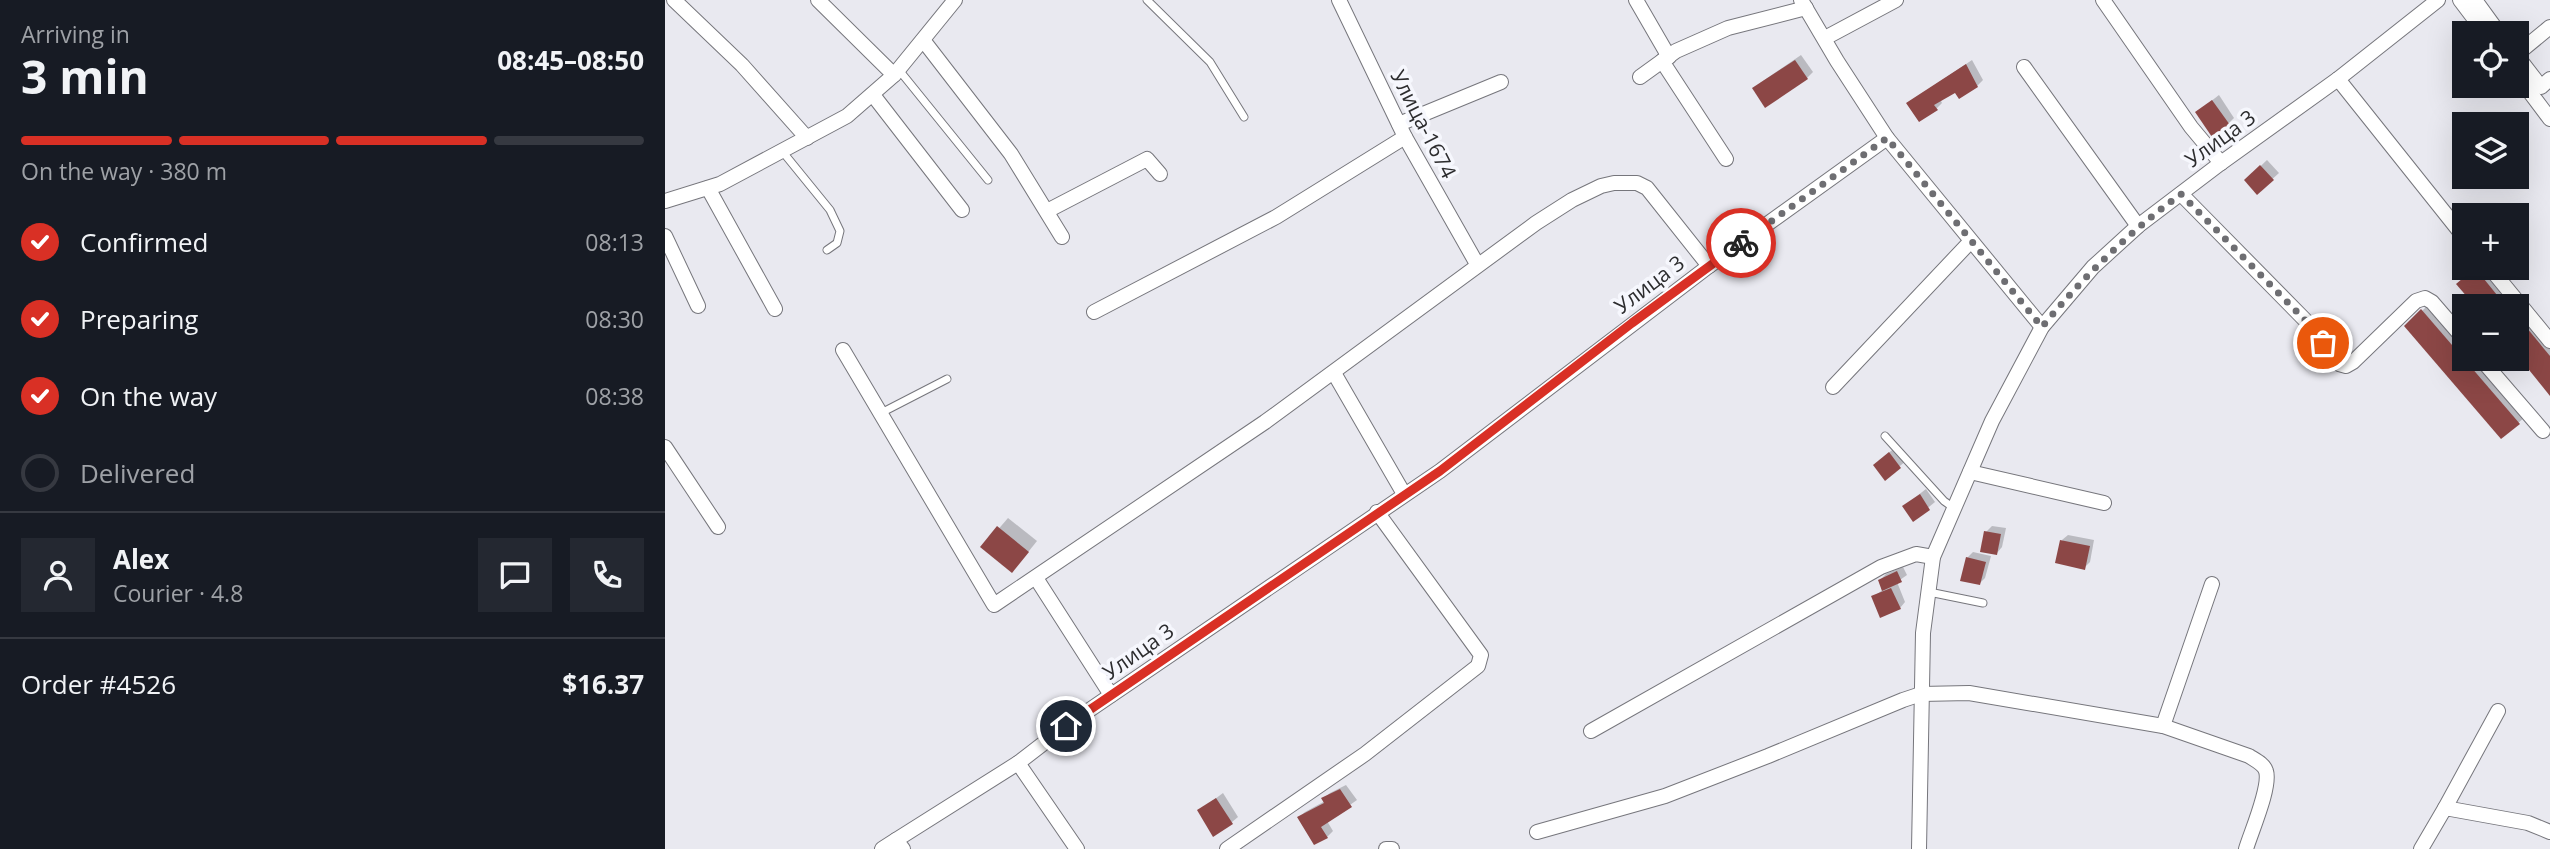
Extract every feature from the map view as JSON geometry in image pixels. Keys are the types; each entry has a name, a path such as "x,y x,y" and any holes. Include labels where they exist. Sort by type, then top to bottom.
{"street":[{"path":"674,0 742,65 807,138"},
{"path":"818,0 896,72"},
{"path":"665,201 747,172 847,116 896,72 955,0"},
{"name":"Улица-1674","path":"1339,0 1402,130 1478,264"},
{"path":"1636,0 1665,59 1726,159"},
{"path":"1825,38 1896,0"},
{"path":"2103,0 2191,127 2221,163"},
{"name":"Улица 3","path":"1919,849 1923,633 1933,557 1992,421 2042,327 2094,267 2138,226 2338,79 2438,0"},
{"path":"2460,0 2476,21"},
{"path":"2475,0 2490,21"},
{"path":"1640,77 1676,51 1728,28 1803,4 1887,138 2042,327"},
{"path":"2529,45 2550,27"},
{"path":"923,40 1011,154 1062,237"},
{"path":"2024,67 2138,226"},
{"path":"2529,71 2541,87 2550,79"},
{"path":"2338,79 2452,222"},
{"path":"1094,312 1264,224 1402,130 1501,82"},
{"path":"2529,91 2550,119"},
{"path":"873,95 963,210"},
{"name":"Улица 3","path":"882,849 899,844 1018,763 1111,695 1440,471 1709,266 1887,138"},
{"path":"1047,211 1147,159 1160,174"},
{"path":"843,350 994,605 1146,505 1334,373 1478,264 1572,200 1601,186 1637,183 1654,195 1709,266"},
{"path":"708,188 775,309"},
{"path":"2181,194 2307,322 2339,364 2346,366 2353,362 2416,301 2425,298 2432,302 2452,325"},
{"path":"665,236 698,306"},
{"path":"1833,387 1970,242"},
{"path":"2500,280 2550,341"},
{"path":"2491,371 2543,431"},
{"path":"1334,373 1404,494"},
{"path":"665,447 719,527"},
{"path":"1970,472 2104,503"},
{"path":"1227,849 1365,754 1478,666 1482,655 1377,512"},
{"path":"1591,731 1881,567 1916,554 1933,557"},
{"path":"1036,578 1111,695"},
{"path":"2163,726 2212,584"},
{"path":"1537,832 1665,796 1921,694 1969,693 2163,726 2249,756 2266,770 2267,783 2246,849"},
{"path":"2421,849 2498,711"},
{"path":"1018,763 1077,849"},
{"path":"2445,808 2528,824 2550,832"},
{"path":"1386,849 1392,849"}],"lane":[{"path":"1147,0 1210,62 1244,117"},
{"path":"896,72 988,180"},
{"path":"782,151 830,210 840,230 837,243 827,250"},
{"path":"881,413 947,379"},
{"path":"1885,436 1944,501 1954,508"},
{"path":"1929,592 1983,603"}],"building":[{"path":"1795,60 1808,79 1765,108 1752,88"},
{"path":"1966,64 1978,87 1959,99 1955,93 1934,105 1938,110 1919,122 1906,103"},
{"path":"2212,100 2230,125 2212,137 2195,112"},
{"path":"2260,165 2274,180 2257,195 2244,180"},
{"path":"2461,280 2485,280 2496,294 2465,294 2456,284"},
{"path":"2421,309 2452,345 2452,371 2474,371 2520,424 2501,439 2404,326"},
{"path":"2529,331 2550,356 2550,396 2529,370"},
{"path":"1889,452 1901,468 1885,481 1873,465"},
{"path":"1920,494 1930,510 1913,522 1902,506"},
{"path":"997,526 1029,552 1012,573 980,547"},
{"path":"1984,531 2001,534 1997,555 1980,552"},
{"path":"2060,540 2090,546 2085,570 2055,563"},
{"path":"1966,557 1986,562 1980,585 1960,581"},
{"path":"1897,571 1902,582 1882,591 1878,580"},
{"path":"1891,588 1901,609 1880,618 1871,596"},
{"path":"1340,789 1352,807 1321,827 1328,838 1314,845 1297,817 1324,803 1321,798"},
{"path":"1216,798 1233,824 1213,837 1197,810"}],"way so far":[{"path":"1741,243 1887,138 2042,327 2063,300 2111,250 2181,194 2307,322 2323,343"}],"route":[{"path":"1066,726 1329,544 1440,471 1741,243"}]}
